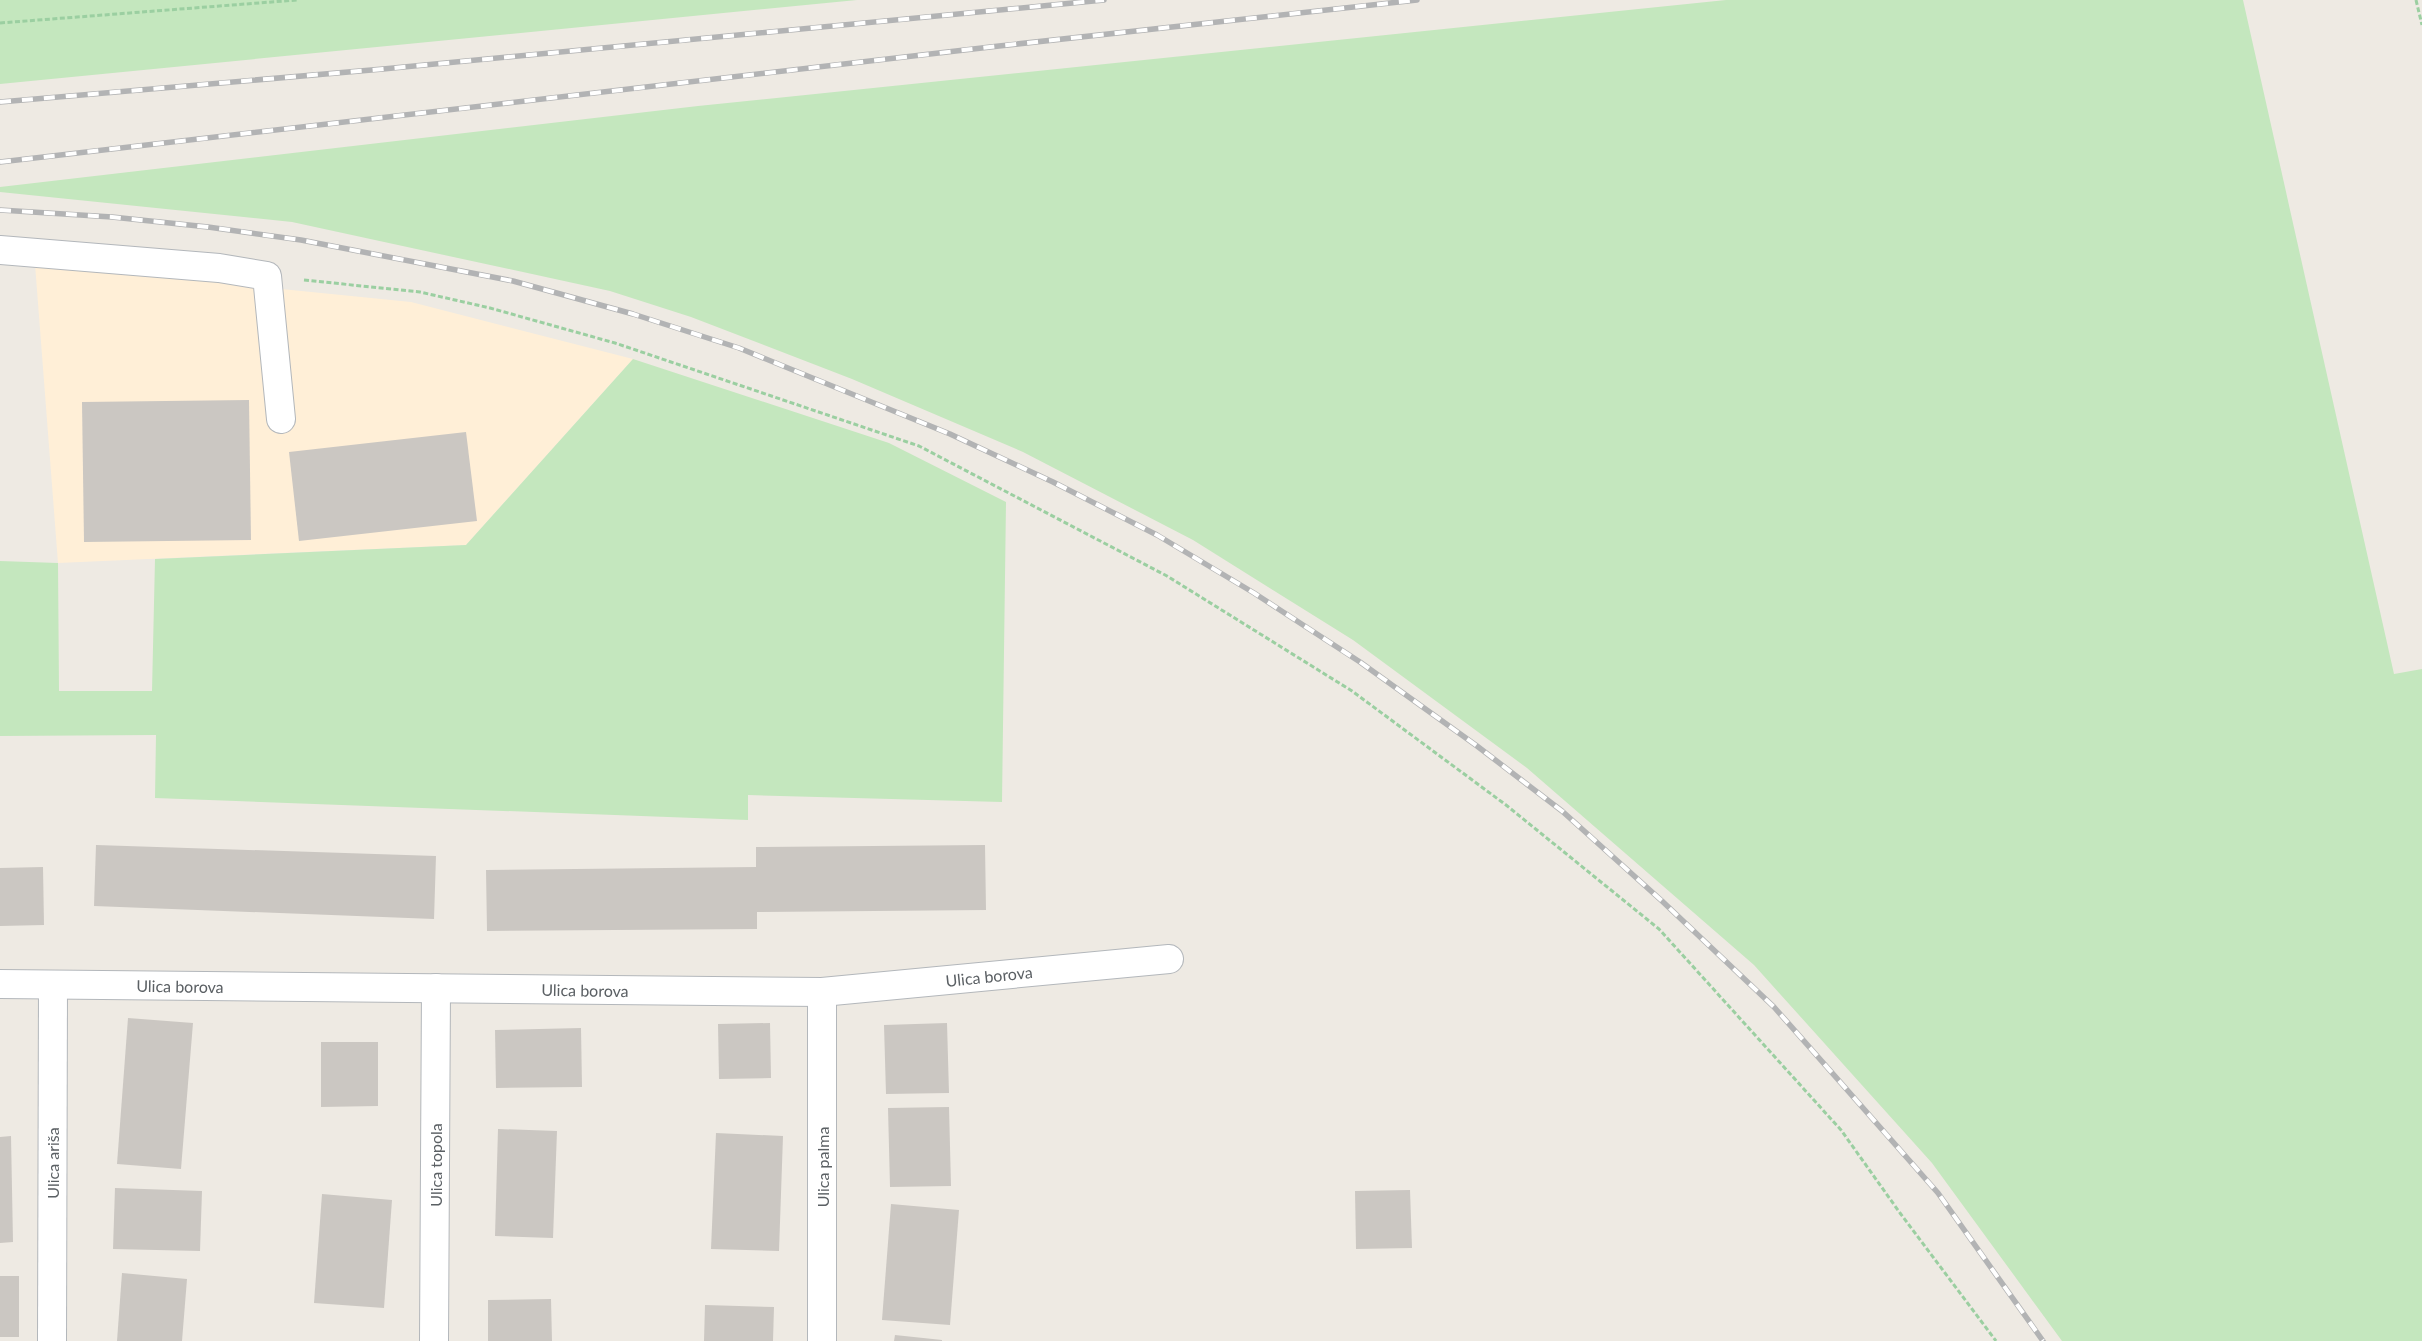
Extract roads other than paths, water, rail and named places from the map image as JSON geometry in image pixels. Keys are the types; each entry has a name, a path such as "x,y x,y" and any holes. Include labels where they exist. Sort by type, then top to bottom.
{"street":[{"path":"0,250 219,268 267,276 281,419"},
{"name":"Ulica borova","path":"0,984 822,992 1169,959"},
{"name":"Ulica ariša","path":"52,1341 53,985"},
{"name":"Ulica topola","path":"434,1341 436,988"},
{"name":"Ulica palma","path":"822,992 822,1341"}],"railway":[{"path":"0,102 383,69 1104,0"},
{"path":"0,162 999,46 1417,0"},
{"path":"0,210 112,217 208,227 301,240 513,281 633,314 739,348 950,434 1053,482 1157,535 1254,593 1360,662 1477,746 1562,811 1662,901 1774,1007 1938,1193 2043,1341"}]}
